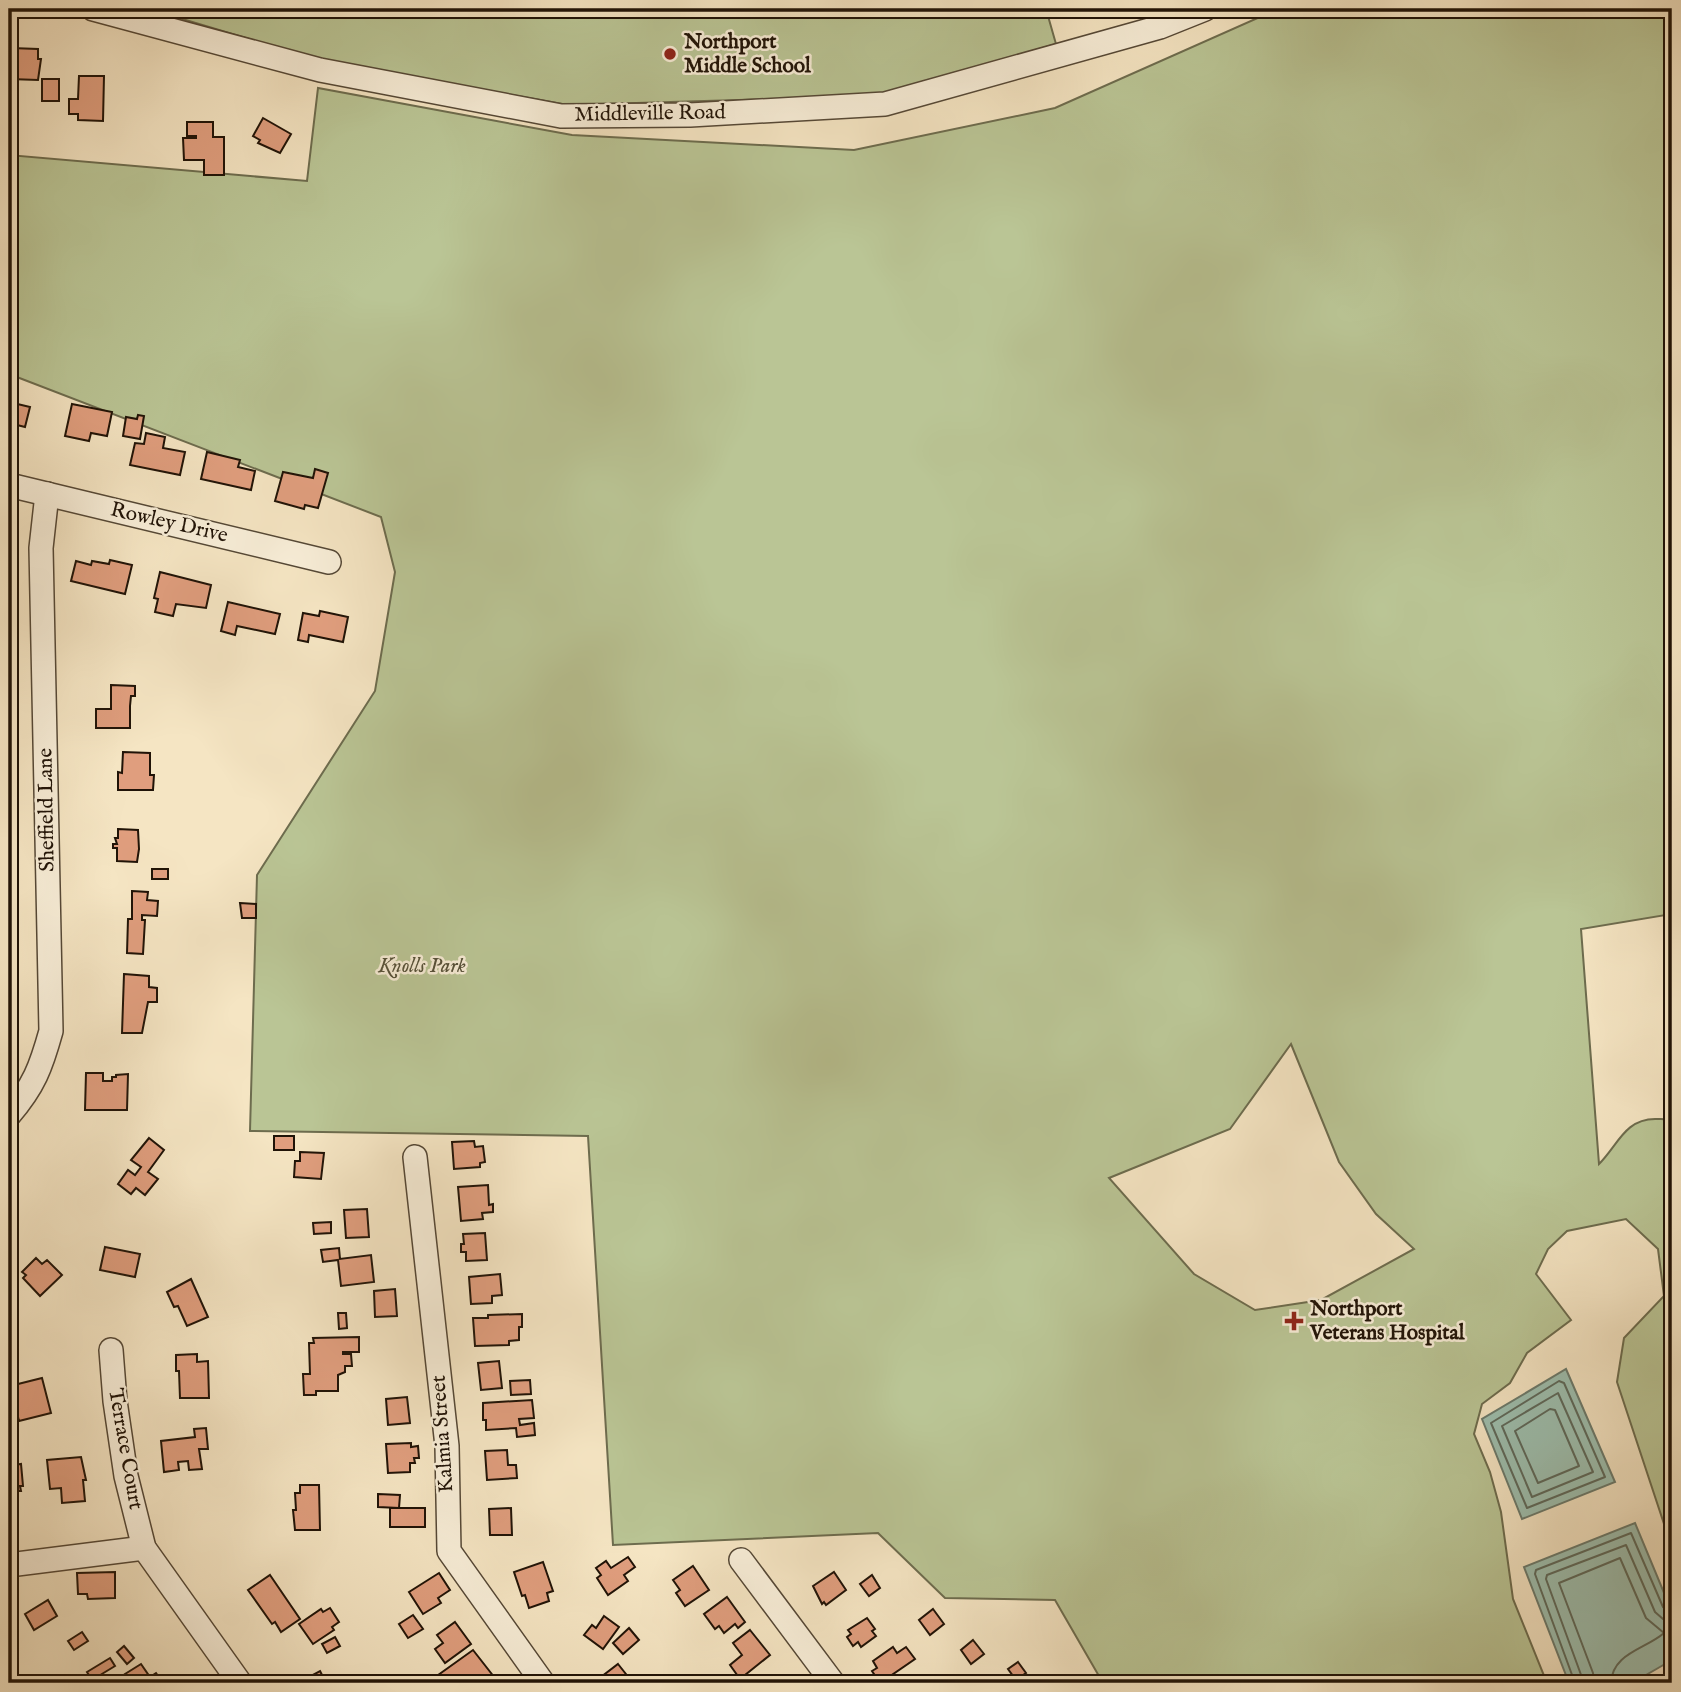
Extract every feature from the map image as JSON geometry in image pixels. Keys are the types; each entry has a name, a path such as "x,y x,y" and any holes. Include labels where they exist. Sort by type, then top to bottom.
{"street":[{"name":"Middleville Road","path":"93,9 320,70 561,116 690,115 885,104 1160,27 1205,9"},
{"name":"Rowley Drive","path":"9,485 329,562"},
{"name":"Sheffield Lane","path":"9,1115 28,1093 42,1065 51,1031 41,548 47,494"},
{"name":"Kalmia Street","path":"415,1157 447,1446 449,1551 543,1683"},
{"name":"Terrace Court","path":"111,1350 126,1476 144,1548"},
{"path":"9,1565 144,1548 240,1683"},
{"path":"741,1560 833,1683"}],"green space":[{"name":"Northport Middle School","path":"149,9 445,9 483,14 487,9 854,9 900,15 906,9 1046,9 1056,44 879,96 568,105 319,60"},
{"name":"Knolls Park","path":"1278,9 1672,9 1672,914 1581,929 1599,1164 1623,1134 1636,1123 1655,1119 1672,1121 1672,1548 1617,1382 1624,1338 1664,1296 1658,1249 1626,1219 1567,1231 1548,1249 1536,1274 1571,1320 1527,1353 1510,1383 1482,1404 1474,1434 1490,1472 1501,1512 1513,1599 1547,1683 1103,1683 1055,1600 945,1598 878,1533 613,1545 588,1136 250,1131 257,875 375,691 395,572 381,517 9,374 9,155 307,181 318,88 572,135 854,150 1055,108","holes":["1291,1044 1339,1162 1376,1214 1414,1249 1321,1300 1255,1310 1194,1274 1109,1178 1230,1129"]}],"water":[{"path":"1566,1369 1615,1482 1522,1519 1482,1419"},
{"path":"1635,1523 1672,1612 1672,1660 1632,1683 1569,1683 1524,1567"}],"building":[{"path":"11,48 38,49 38,59 41,59 38,80 10,79"},
{"path":"79,76 104,76 103,121 78,120 78,114 69,114 69,99 78,99"},
{"path":"42,79 59,79 59,101 42,101"},
{"path":"263,118 291,134 280,153 258,143 260,140 253,136"},
{"path":"187,122 213,122 213,137 224,137 224,175 204,175 204,160 184,160 183,138 196,138 187,136"},
{"path":"9,402 30,407 25,427 9,423"},
{"path":"72,404 112,412 107,436 91,433 89,441 65,436"},
{"path":"138,415 144,416 140,439 123,436 126,417 137,419"},
{"path":"146,433 165,437 163,448 185,452 180,475 130,465 135,443 144,444"},
{"path":"207,452 240,460 238,467 255,471 251,490 201,479"},
{"path":"315,469 328,473 318,508 305,505 304,509 275,501 283,472 313,478"},
{"path":"110,560 132,565 125,594 71,581 76,561 91,565 92,561 109,564"},
{"path":"160,572 211,585 206,608 176,604 173,616 155,612 158,599 154,598"},
{"path":"228,602 280,614 275,634 237,626 235,635 221,631"},
{"path":"320,611 348,617 343,642 309,635 308,642 298,640 303,613 319,616"},
{"path":"111,685 135,686 135,696 131,696 130,728 96,728 96,709 111,709"},
{"path":"123,752 150,753 150,775 154,775 153,790 118,790 118,772 122,773"},
{"path":"118,829 138,830 137,862 117,861 117,848 113,848 113,844 117,844 115,838 118,838"},
{"path":"152,869 168,869 168,879 152,879"},
{"path":"132,891 148,892 147,900 158,901 157,916 142,915 142,920 145,920 143,954 127,953 128,919 132,919"},
{"path":"240,903 256,904 256,918 242,918"},
{"path":"124,974 149,976 149,987 157,988 157,1002 148,1002 142,1033 122,1033"},
{"path":"86,1073 103,1073 103,1081 112,1081 112,1077 116,1075 128,1074 127,1110 85,1110"},
{"path":"274,1136 294,1136 294,1150 274,1150"},
{"path":"149,1138 164,1150 148,1172 158,1179 145,1195 136,1188 131,1194 118,1184 128,1170 135,1175 141,1167 131,1160"},
{"path":"474,1141 475,1147 483,1146 485,1162 480,1163 480,1167 454,1169 452,1142"},
{"path":"300,1152 324,1153 321,1179 294,1177 295,1161 300,1161"},
{"path":"488,1185 489,1205 493,1204 493,1212 482,1213 483,1219 461,1221 458,1187"},
{"path":"367,1209 369,1237 346,1238 344,1210"},
{"path":"331,1222 331,1233 314,1234 313,1223"},
{"path":"485,1233 487,1260 466,1261 466,1252 461,1252 463,1234"},
{"path":"105,1247 140,1254 135,1277 100,1270"},
{"path":"339,1248 340,1259 371,1255 374,1282 341,1286 338,1260 323,1262 321,1250"},
{"path":"36,1258 42,1264 47,1260 62,1275 40,1296 23,1278 26,1275 22,1272"},
{"path":"500,1274 502,1295 492,1296 492,1303 471,1304 469,1277"},
{"path":"191,1279 208,1317 187,1326 178,1306 174,1307 167,1292"},
{"path":"395,1289 397,1316 375,1317 374,1291"},
{"path":"338,1313 346,1313 347,1328 339,1329"},
{"path":"522,1314 519,1340 509,1341 509,1345 475,1346 473,1318"},
{"path":"359,1337 359,1352 343,1352 351,1354 352,1366 345,1366 345,1372 338,1375 338,1391 316,1391 316,1395 304,1395 303,1374 310,1374 309,1343 314,1343 313,1338"},
{"path":"197,1354 197,1362 208,1361 209,1398 180,1398 176,1355"},
{"path":"499,1361 502,1388 481,1390 478,1363"},
{"path":"42,1378 51,1413 19,1421 10,1386"},
{"path":"530,1380 531,1394 511,1395 510,1381"},
{"path":"407,1397 410,1423 388,1425 386,1399"},
{"path":"532,1400 534,1418 519,1419 520,1425 534,1423 535,1435 517,1437 516,1428 486,1430 483,1403"},
{"path":"206,1428 208,1449 199,1449 202,1469 189,1470 188,1461 178,1462 179,1470 164,1472 161,1441 195,1437 194,1429"},
{"path":"411,1443 411,1447 418,1446 419,1458 414,1458 415,1463 410,1463 410,1472 388,1473 386,1444"},
{"path":"507,1450 508,1465 516,1465 517,1478 487,1480 485,1451"},
{"path":"9,1455 13,1455 14,1465 21,1464 23,1486 20,1486 21,1491 18,1491 18,1494 9,1495"},
{"path":"81,1457 86,1480 83,1480 85,1501 62,1503 61,1488 50,1489 47,1460"},
{"path":"300,1485 319,1485 320,1530 295,1530 293,1510 296,1510 295,1493 300,1493"},
{"path":"378,1494 400,1495 399,1508 378,1507"},
{"path":"390,1508 425,1508 425,1527 390,1527"},
{"path":"511,1508 512,1535 490,1535 489,1509"},
{"path":"628,1557 635,1567 624,1575 628,1581 608,1595 597,1578 601,1575 596,1568 606,1561 611,1568"},
{"path":"543,1562 553,1591 547,1593 549,1601 529,1608 514,1572"},
{"path":"693,1566 709,1590 685,1606 676,1593 680,1590 673,1580"},
{"path":"115,1572 115,1598 88,1599 87,1594 78,1594 77,1573"},
{"path":"834,1572 846,1590 826,1605 824,1602 822,1604 813,1586"},
{"path":"439,1573 450,1590 438,1598 441,1603 423,1614 409,1592"},
{"path":"270,1575 300,1619 281,1632 275,1622 272,1624 248,1590"},
{"path":"872,1575 880,1588 869,1596 860,1584"},
{"path":"727,1597 745,1622 738,1628 735,1624 724,1633 719,1626 715,1629 704,1614"},
{"path":"48,1600 57,1616 34,1630 25,1614"},
{"path":"330,1608 339,1622 332,1627 334,1630 313,1644 299,1624 321,1609 323,1612"},
{"path":"933,1609 944,1624 930,1635 919,1620"},
{"path":"413,1615 423,1629 408,1638 399,1624"},
{"path":"604,1616 619,1627 603,1649 584,1635 592,1625 596,1628"},
{"path":"867,1618 875,1629 872,1631 876,1636 861,1647 858,1642 853,1646 847,1637 851,1634 848,1630"},
{"path":"455,1622 471,1644 445,1663 435,1649 443,1643 437,1635"},
{"path":"629,1628 639,1640 623,1654 613,1643"},
{"path":"750,1630 770,1655 740,1679 730,1665 742,1655 733,1643"},
{"path":"82,1632 88,1641 74,1650 68,1641"},
{"path":"335,1637 340,1646 327,1653 322,1644"},
{"path":"973,1640 984,1654 971,1664 961,1650"},
{"path":"124,1646 134,1658 127,1664 117,1652"},
{"path":"893,1647 897,1653 906,1647 915,1659 880,1683 872,1671 877,1668 873,1661"},
{"path":"473,1650 498,1682 427,1683"},
{"path":"110,1658 115,1666 92,1680 87,1672"},
{"path":"1018,1662 1026,1673 1016,1680 1008,1669"},
{"path":"141,1664 150,1677 156,1673 163,1683 131,1683 125,1674"},
{"path":"618,1664 633,1683 605,1683 601,1677"},
{"path":"320,1671 326,1683 298,1683"}],"place":[{"name":"Northport Middle School","path":"670,54"},
{"name":"Northport Veterans Hospital","path":"1294,1321"}]}
